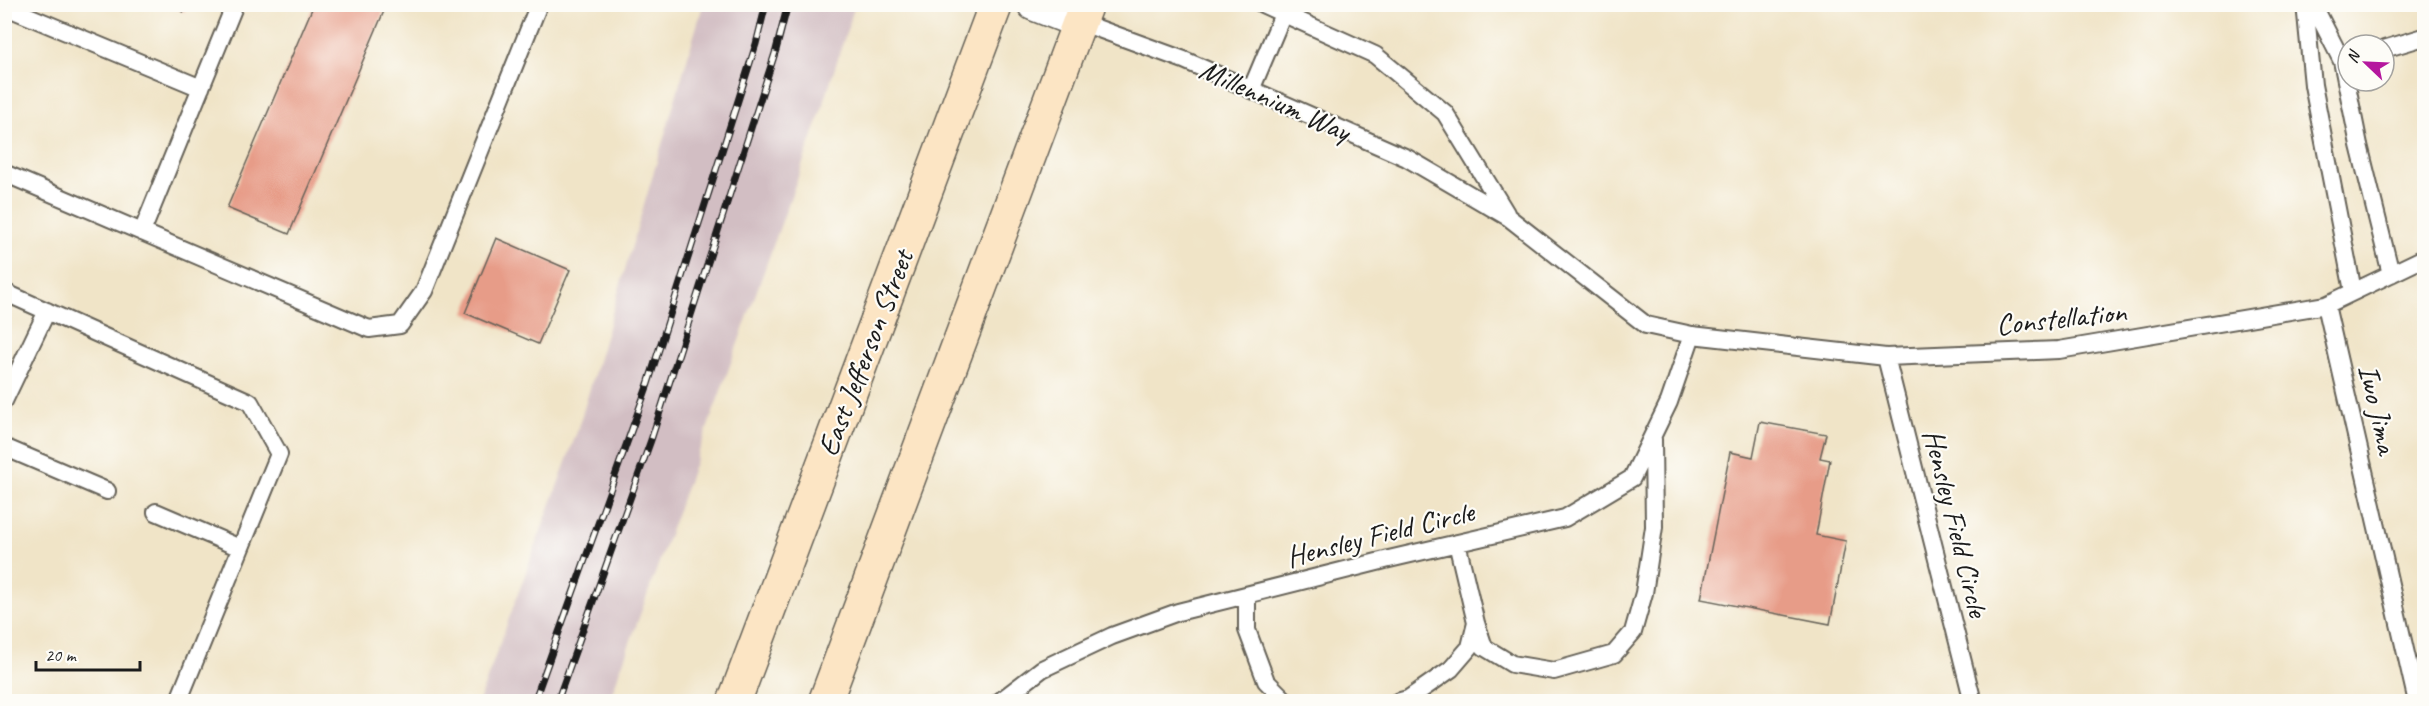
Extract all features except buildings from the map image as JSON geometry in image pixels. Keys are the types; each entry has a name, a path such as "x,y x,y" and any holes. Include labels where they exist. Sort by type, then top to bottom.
{"main road":[{"name":"East Jefferson Street","path":"734,702 996,4"},
{"path":"825,702 1083,13"}],"street":[{"name":"Millennium Way","path":"1034,4 1083,13"}],"lane":[{"path":"142,232 235,4"},
{"path":"4,173 369,329 400,325 424,291 539,4"},
{"name":"Millennium Way","path":"1262,4 1375,55 1445,113 1508,217"},
{"path":"2305,4 2313,85 2353,291"},
{"path":"2313,4 2336,45"},
{"path":"4,6 201,88"},
{"name":"Millennium Way","path":"1083,13 1407,158 1508,217 1646,325 1692,335"},
{"path":"1251,90 1283,14"},
{"path":"2396,45 2424,37"},
{"path":"2350,93 2359,145 2391,274"},
{"name":"Constellation","path":"1692,335 1886,357 2059,350 2326,305 2424,258"},
{"path":"4,292 250,402 279,454 178,702"},
{"name":"Iwo Jima","path":"2326,305 2417,702"},
{"path":"4,401 46,311"},
{"name":"Hensley Field Circle","path":"999,702 1042,669 1112,636 1178,612 1565,518 1632,478 1668,402 1692,335"},
{"name":"Hensley Field Circle","path":"1886,357 1973,702"},
{"path":"1457,543 1476,623 1484,646 1512,664 1554,670 1614,654 1633,632 1644,593 1654,527 1653,434"},
{"path":"4,447 107,491"},
{"path":"156,512 240,548"},
{"path":"1247,595 1247,630 1266,681 1287,702"},
{"path":"1397,702 1408,699 1451,669 1470,647 1476,623"}],"shaded area":[{"path":"703,5 855,5 817,124 609,701 479,701 578,429"}],"railway":[{"path":"534,702 648,384 756,44 766,4"},
{"path":"557,702 651,440 776,50 788,4"}]}
